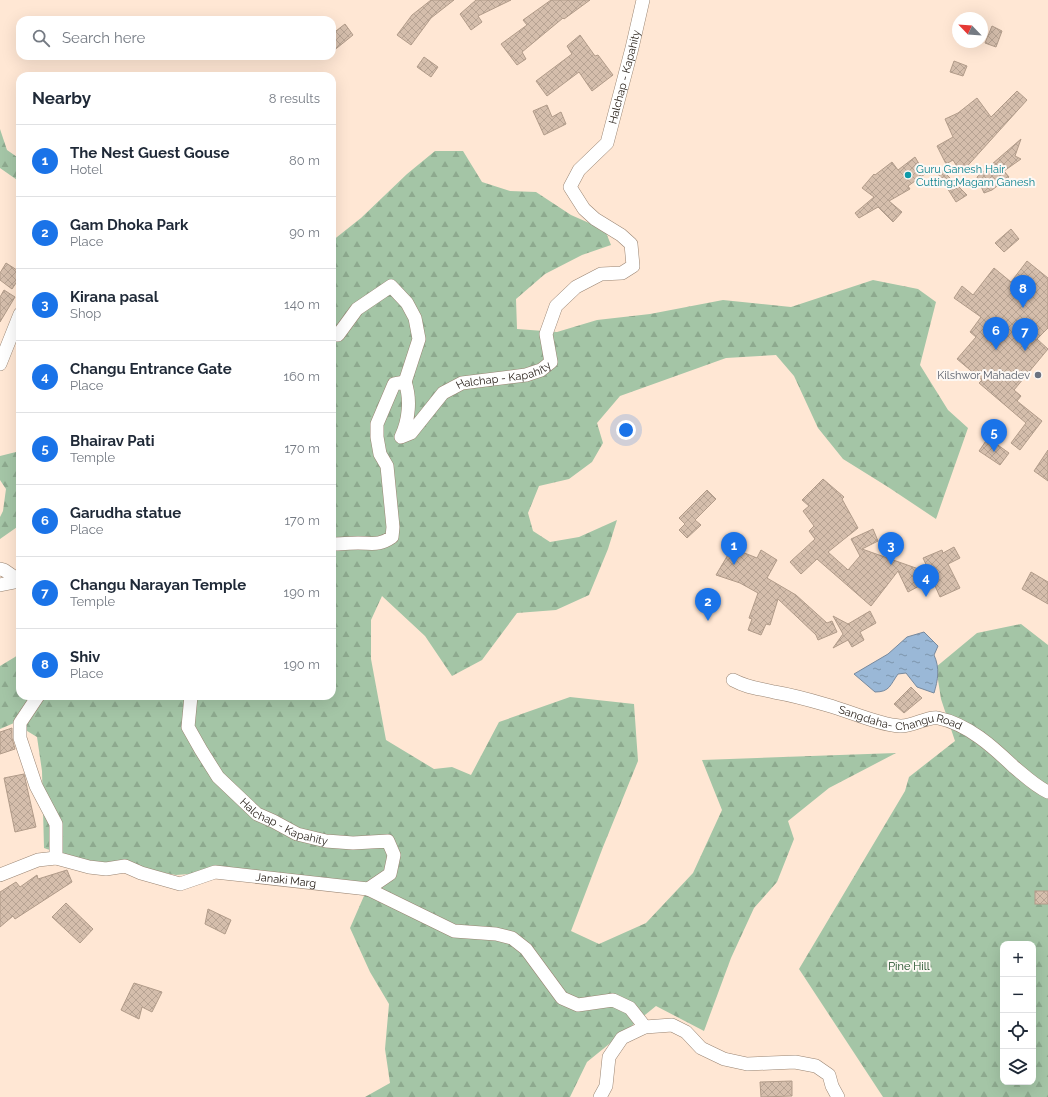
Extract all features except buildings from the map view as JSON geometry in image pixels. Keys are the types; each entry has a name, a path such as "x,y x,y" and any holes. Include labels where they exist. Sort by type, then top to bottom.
{"street":[{"name":"Halchap - Kapahity","path":"405,382 409,393 406,426 401,437 411,433 443,393 462,383 526,375 541,370 551,362 546,334 556,306 576,287 601,274 622,273 633,266 631,244 621,235 595,219 584,209 570,187 579,170 607,143 643,0"},
{"path":"336,335 338,335 357,309 391,286 407,303 415,318 419,339 405,382 394,384 377,424 377,437 380,454 387,466 393,526 392,537 384,542 370,544 336,544"},
{"path":"0,364 16,324"},
{"path":"0,569 16,578"},
{"path":"0,585 16,582"},
{"name":"Sangdaha- Changu Road","path":"733,680 747,687 828,705 881,722 901,726 922,722 931,717 938,718 963,727 1001,755 1038,788 1048,792"},
{"path":"0,875 38,860 56,858 56,824 36,786 20,738 20,723 35,700"},
{"name":"Halchap - Kapahity","path":"191,700 188,727 201,750 218,777 257,814 297,834 326,841 352,843 388,841 394,855 390,874 368,888"},
{"name":"Janaki Marg","path":"56,858 89,867 106,869 125,866 141,873 180,884 214,872 368,888 454,931 496,934 512,938 526,949 562,998 578,1005 614,1000 630,1008 645,1027"},
{"path":"600,1097 606,1086 609,1057 622,1038 645,1027 672,1025 686,1032 701,1048 724,1059 747,1064 795,1062 816,1066 829,1075 832,1086 838,1097"}],"green space":[{"path":"0,129 7,150 16,156 16,179 0,168"},
{"path":"435,151 463,151 482,182 510,191 536,192 571,215 605,230 611,245 582,255 545,274 516,299 517,329 557,332 597,320 650,314 723,300 791,307 873,280 918,289 936,302 920,365 948,410 968,428 936,519 843,459 818,428 794,376 776,355 726,358 620,396 597,423 603,443 592,462 569,479 539,486 528,513 533,531 550,542 579,537 617,520 608,549 589,595 556,610 517,613 482,660 452,676 425,636 382,596 371,620 371,659 386,740 434,769 452,767 471,775 499,722 570,697 634,704 638,761 571,931 599,944 646,923 693,873 722,810 702,760 896,753 829,788 788,821 794,839 777,882 754,908 731,958 704,1031 656,1006 587,1062 570,1097 365,1097 390,1083 385,1049 389,1004 370,972 350,928 367,889 215,872 176,875 144,869 125,859 108,865 87,863 44,848 42,771 37,737 14,723 0,729 0,666 16,656 16,700 336,700 336,238 361,218 407,174"},
{"path":"16,452 16,528 0,539 0,517 3,511 6,489 0,480 0,456"},
{"name":"Pine Hill","path":"1021,624 1048,645 1048,1097 883,1097 799,969 905,791 909,777 955,741 941,699 936,667 977,633"}],"water":[{"path":"924,632 938,646 934,655 938,674 934,693 917,687 906,673 898,674 887,689 880,692 875,692 854,674 888,654 907,637"}],"place":[{"name":"Guru Ganesh Hair Cutting;Magam Ganesh","path":"908,175"},
{"name":"Shiv","path":"1023,308"},
{"name":"Garudha statue","path":"996,350"},
{"name":"Changu Narayan Temple","path":"1025,351"},
{"name":"Kilshwor Mahadev","path":"1038,375"},
{"name":"Bhairav Pati","path":"994,452"},
{"name":"The Nest Guest Gouse","path":"734,565"},
{"name":"Kirana pasal","path":"891,565"},
{"name":"Changu Entrance Gate","path":"926,597"},
{"name":"Gam Dhoka Park","path":"708,621"}]}
